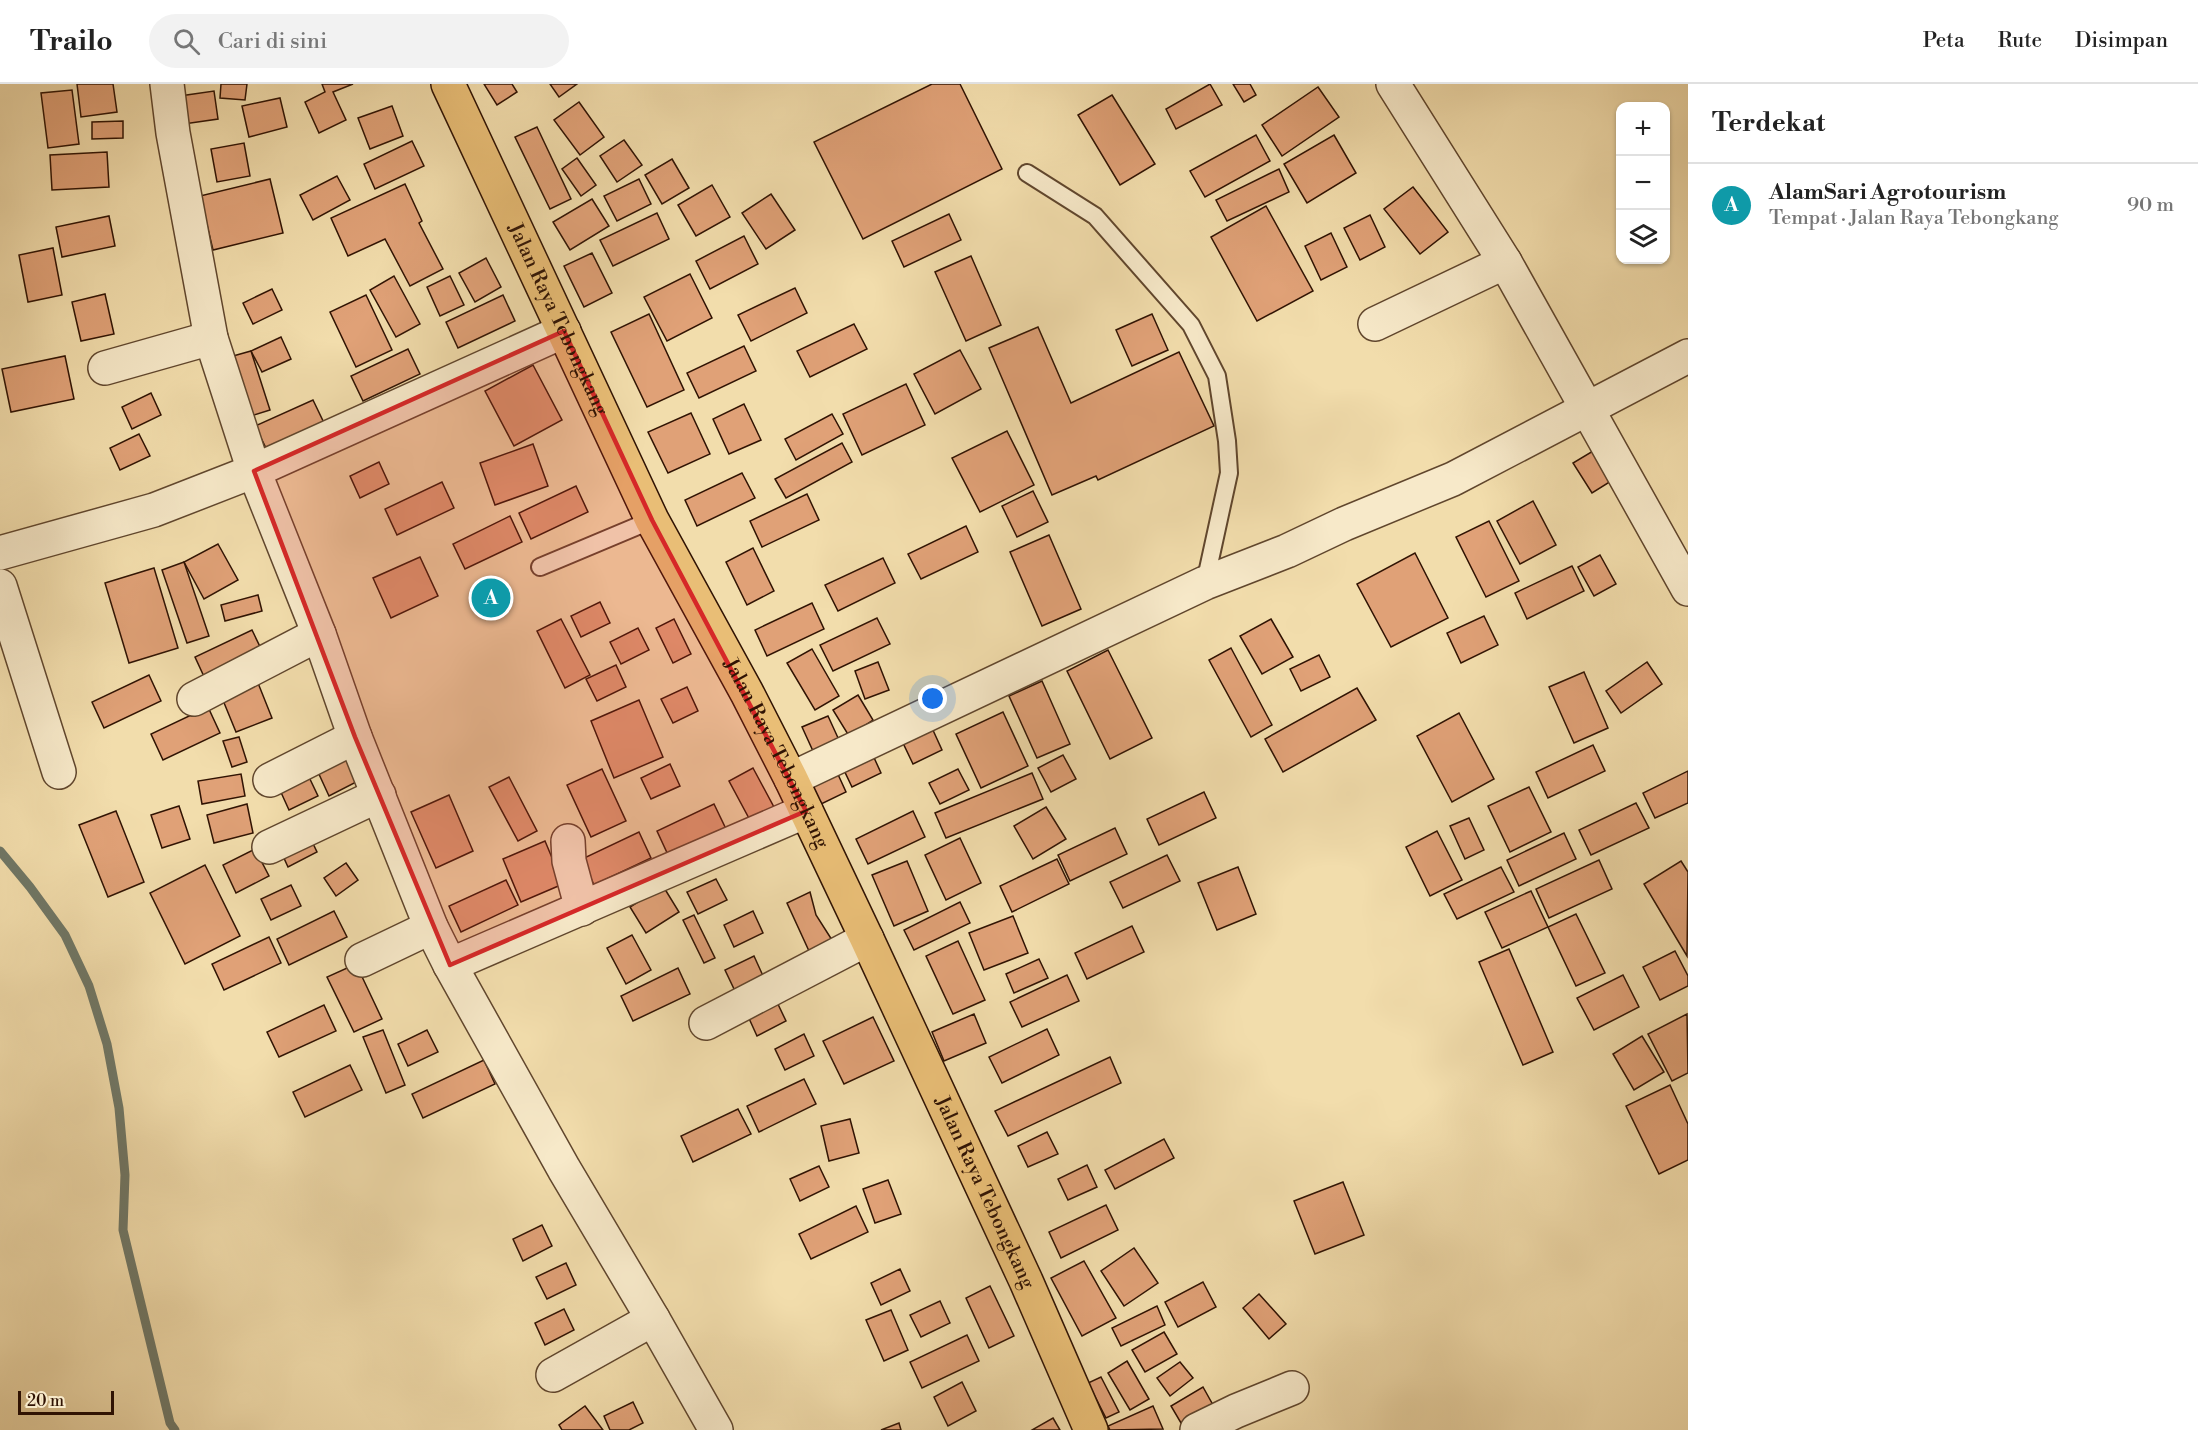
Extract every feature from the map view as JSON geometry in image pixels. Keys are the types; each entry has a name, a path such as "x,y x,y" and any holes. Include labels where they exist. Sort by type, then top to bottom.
{"main road":[{"name":"Jalan Raya Tebongkang","path":"448,84 652,520 747,693 791,779 1026,1281 1091,1430"}],"street":[{"path":"167,84 173,133 211,338 254,471 319,634 355,737 431,927 564,1169 716,1430"},
{"path":"1393,84 1505,262 1681,577"},
{"path":"1375,324 1505,262"},
{"path":"0,553 154,510 254,471 564,331"},
{"path":"105,368 211,338"},
{"path":"791,779 1205,583 1287,551 1344,524 1453,479 1688,356"},
{"path":"0,586 59,772"},
{"path":"194,699 319,634"},
{"path":"270,780 355,737"},
{"path":"269,847 379,795"},
{"path":"450,965 806,811"},
{"path":"568,841 569,861 582,909"},
{"path":"363,960 431,927"},
{"path":"706,1023 867,939"},
{"path":"553,1376 653,1319"},
{"path":"1197,1430 1236,1411 1292,1389"}],"lane":[{"path":"1027,173 1095,216 1191,325 1216,376 1227,441 1229,473 1205,583"},
{"path":"540,567 652,520"}],"highlighted area":[{"path":"564,331 652,520 806,811 450,965 355,737 254,471"}],"building":[{"path":"77,84 113,84 117,112 81,117"},
{"path":"221,84 247,84 245,100 220,98"},
{"path":"322,84 353,84 333,92 346,120 319,133 305,102 325,92"},
{"path":"484,84 512,84 517,92 497,105"},
{"path":"550,84 577,84 559,97"},
{"path":"932,84 960,84 1002,169 863,239 814,142"},
{"path":"1210,84 1222,105 1176,129 1166,109"},
{"path":"1233,84 1250,84 1256,95 1244,102"},
{"path":"1318,87 1339,117 1282,156 1262,125"},
{"path":"72,90 79,144 48,148 41,93"},
{"path":"214,91 218,119 177,125 173,97"},
{"path":"1112,95 1155,164 1120,185 1078,115"},
{"path":"280,98 287,127 249,137 242,106"},
{"path":"579,102 604,137 580,155 554,120"},
{"path":"392,106 403,136 370,149 358,118"},
{"path":"123,121 123,138 92,139 92,122"},
{"path":"537,127 571,199 550,209 515,137"},
{"path":"1256,135 1270,161 1205,197 1190,171"},
{"path":"1334,135 1356,173 1307,203 1284,164"},
{"path":"624,140 642,165 617,182 600,156"},
{"path":"412,141 424,166 375,189 364,164"},
{"path":"244,143 250,176 217,182 211,149"},
{"path":"107,152 109,187 52,190 50,155"},
{"path":"577,158 596,185 581,196 562,169"},
{"path":"672,159 689,188 662,204 645,175"},
{"path":"1279,169 1289,192 1227,221 1216,200"},
{"path":"337,176 350,200 313,220 300,195"},
{"path":"270,179 283,233 213,250 200,196"},
{"path":"639,179 651,204 617,221 604,196"},
{"path":"405,184 422,221 419,223 443,269 410,286 385,239 348,256 331,218"},
{"path":"712,185 730,217 696,236 678,205"},
{"path":"1413,187 1448,232 1420,254 1384,209"},
{"path":"771,194 795,230 766,249 742,213"},
{"path":"592,199 609,226 570,250 553,222"},
{"path":"1266,206 1313,291 1257,321 1211,237"},
{"path":"657,213 669,239 613,266 600,240"},
{"path":"949,214 961,240 904,267 892,241"},
{"path":"1370,215 1385,247 1360,260 1344,228"},
{"path":"109,216 115,246 62,257 56,227"},
{"path":"1331,233 1347,267 1321,280 1305,246"},
{"path":"744,236 758,264 710,289 696,261"},
{"path":"53,248 62,295 28,302 19,255"},
{"path":"592,253 612,293 584,307 564,266"},
{"path":"971,256 1001,325 966,341 935,272"},
{"path":"486,258 501,287 475,302 459,273"},
{"path":"690,274 712,318 667,341 644,297"},
{"path":"394,276 420,324 396,337 370,290"},
{"path":"450,276 464,305 440,316 427,287"},
{"path":"795,288 807,313 751,341 738,315"},
{"path":"272,289 282,310 253,324 243,303"},
{"path":"105,294 114,334 81,341 72,302"},
{"path":"366,295 392,350 356,367 330,312"},
{"path":"503,295 515,321 458,348 446,322"},
{"path":"649,314 684,390 647,407 611,332"},
{"path":"1152,314 1168,350 1132,366 1116,330"},
{"path":"854,324 867,349 810,377 797,351"},
{"path":"1038,327 1071,403 1179,352 1214,426 1098,480 1096,476 1052,495 989,348"},
{"path":"281,337 291,359 262,372 251,351"},
{"path":"744,346 756,371 699,398 687,373"},
{"path":"408,349 420,374 363,401 351,376"},
{"path":"960,350 981,389 935,414 914,374"},
{"path":"251,351 270,410 251,416 233,356"},
{"path":"65,356 74,399 11,412 2,369"},
{"path":"533,365 562,420 514,446 485,391"},
{"path":"906,384 925,425 862,455 843,414"},
{"path":"151,393 161,415 132,429 122,407"},
{"path":"313,400 325,425 268,452 255,426"},
{"path":"744,404 761,440 729,454 713,419"},
{"path":"691,413 710,454 668,473 648,432"},
{"path":"832,414 843,434 796,460 785,439"},
{"path":"1007,431 1034,485 980,512 952,458"},
{"path":"139,434 150,456 120,470 110,448"},
{"path":"842,443 852,462 786,498 775,479"},
{"path":"533,444 548,486 495,505 480,463"},
{"path":"1598,448 1616,478 1592,493 1573,463"},
{"path":"379,462 389,484 360,498 350,476"},
{"path":"742,473 755,498 697,526 685,500"},
{"path":"442,482 454,508 397,535 385,509"},
{"path":"576,486 588,512 531,539 519,513"},
{"path":"1033,491 1048,522 1017,537 1002,506"},
{"path":"807,494 819,520 762,547 750,521"},
{"path":"1533,501 1556,545 1520,564 1497,521"},
{"path":"510,516 522,542 465,569 453,544"},
{"path":"1489,521 1519,581 1486,597 1456,537"},
{"path":"966,526 978,552 921,579 908,554"},
{"path":"1049,535 1081,609 1042,626 1010,552"},
{"path":"218,544 238,580 204,599 184,562"},
{"path":"753,548 774,591 747,605 726,562"},
{"path":"1415,553 1448,618 1391,647 1357,584"},
{"path":"1600,555 1616,584 1594,596 1578,567"},
{"path":"420,557 438,596 391,618 373,578"},
{"path":"883,558 895,583 838,611 825,585"},
{"path":"184,562 209,636 187,643 162,570"},
{"path":"1572,566 1584,591 1527,619 1515,593"},
{"path":"154,568 178,648 129,663 105,583"},
{"path":"258,595 262,611 225,621 221,605"},
{"path":"600,602 610,623 581,637 571,616"},
{"path":"812,603 824,629 767,656 755,630"},
{"path":"1484,616 1498,645 1461,663 1447,633"},
{"path":"877,618 890,644 833,671 820,645"},
{"path":"561,619 590,675 565,688 537,631"},
{"path":"674,619 691,654 673,663 656,628"},
{"path":"1271,619 1293,657 1262,674 1240,636"},
{"path":"638,628 649,650 621,664 610,642"},
{"path":"252,630 264,655 207,683 195,657"},
{"path":"1231,648 1272,725 1251,737 1209,660"},
{"path":"812,649 839,696 815,710 787,663"},
{"path":"1108,650 1152,738 1110,759 1067,671"},
{"path":"1319,655 1330,677 1301,691 1290,669"},
{"path":"878,662 889,690 865,699 855,671"},
{"path":"1647,662 1662,684 1621,713 1606,691"},
{"path":"616,665 626,687 597,701 586,679"},
{"path":"1584,672 1608,728 1574,743 1549,687"},
{"path":"149,675 161,701 104,728 92,702"},
{"path":"256,678 272,718 236,732 220,693"},
{"path":"1042,681 1070,744 1037,758 1009,696"},
{"path":"687,687 698,711 673,723 661,699"},
{"path":"1357,688 1376,720 1283,772 1265,739"},
{"path":"858,695 873,720 849,736 833,710"},
{"path":"639,700 663,757 614,778 591,721"},
{"path":"208,707 220,733 163,760 151,734"},
{"path":"1003,712 1028,766 981,788 956,734"},
{"path":"1459,713 1494,779 1452,802 1417,736"},
{"path":"828,716 839,740 813,751 802,727"},
{"path":"932,728 942,750 913,764 903,743"},
{"path":"239,737 247,762 232,767 223,741"},
{"path":"1593,745 1605,771 1548,798 1536,772"},
{"path":"871,751 881,773 852,787 842,766"},
{"path":"348,754 364,778 329,796 318,772"},
{"path":"1063,755 1076,779 1051,792 1038,768"},
{"path":"670,764 680,786 651,799 641,778"},
{"path":"753,768 775,809 751,822 729,781"},
{"path":"602,769 626,821 591,837 567,785"},
{"path":"958,769 969,790 940,804 929,783"},
{"path":"836,770 846,792 817,806 807,784"},
{"path":"1688,771 1688,803 1655,818 1643,793"},
{"path":"1032,773 1043,799 946,838 935,813"},
{"path":"241,774 245,796 202,804 198,781"},
{"path":"308,775 318,796 289,810 279,788"},
{"path":"509,777 537,831 518,841 489,787"},
{"path":"1529,787 1551,832 1510,852 1488,806"},
{"path":"1204,792 1216,818 1159,845 1147,819"},
{"path":"449,795 473,851 436,868 411,812"},
{"path":"1636,803 1649,828 1591,855 1579,830"},
{"path":"247,804 253,833 214,843 207,815"},
{"path":"714,804 726,829 669,857 657,831"},
{"path":"179,806 190,839 162,848 151,815"},
{"path":"1046,807 1066,839 1033,859 1014,826"},
{"path":"116,811 144,882 108,897 79,825"},
{"path":"913,811 925,837 868,864 856,839"},
{"path":"1469,818 1484,850 1465,859 1450,826"},
{"path":"1115,828 1127,854 1070,881 1058,855"},
{"path":"307,831 317,852 288,867 278,845"},
{"path":"1437,831 1462,880 1430,896 1406,847"},
{"path":"639,832 651,858 594,885 582,859"},
{"path":"1564,833 1576,859 1519,886 1507,860"},
{"path":"960,838 981,883 946,900 925,855"},
{"path":"545,841 563,884 521,902 503,859"},
{"path":"255,849 269,876 236,893 223,865"},
{"path":"1167,855 1180,881 1123,908 1110,882"},
{"path":"1057,859 1069,884 1012,912 1000,886"},
{"path":"1599,860 1612,889 1549,918 1536,889"},
{"path":"907,861 928,911 894,926 872,875"},
{"path":"1681,861 1688,872 1687,956 1644,884"},
{"path":"346,863 358,880 336,896 324,878"},
{"path":"205,865 240,936 185,964 150,893"},
{"path":"1238,867 1256,914 1217,930 1198,883"},
{"path":"1501,867 1514,892 1457,919 1444,894"},
{"path":"716,879 727,900 698,914 687,892"},
{"path":"506,880 518,905 461,932 449,906"},
{"path":"291,885 301,906 271,920 261,899"},
{"path":"663,886 679,912 646,933 630,907"},
{"path":"1531,891 1548,927 1502,948 1485,912"},
{"path":"810,892 816,915 832,940 809,951 787,903"},
{"path":"960,902 970,923 914,950 904,930"},
{"path":"334,911 347,937 289,965 277,939"},
{"path":"753,911 763,933 734,947 724,925"},
{"path":"1576,914 1605,973 1576,986 1548,927"},
{"path":"694,915 715,958 704,963 683,920"},
{"path":"1013,916 1028,953 984,970 969,933"},
{"path":"1132,926 1144,952 1087,979 1075,953"},
{"path":"632,935 651,970 626,984 607,948"},
{"path":"269,937 281,963 224,990 212,964"},
{"path":"958,941 985,1000 953,1014 926,956"},
{"path":"1509,949 1553,1052 1523,1065 1479,962"},
{"path":"1675,951 1688,976 1688,986 1660,1000 1643,967"},
{"path":"754,956 764,978 735,991 725,970"},
{"path":"1039,959 1048,978 1014,993 1006,974"},
{"path":"356,964 382,1019 354,1032 327,977"},
{"path":"678,968 690,994 633,1021 621,996"},
{"path":"1067,975 1079,1001 1022,1027 1010,1002"},
{"path":"1623,975 1639,1007 1594,1030 1577,998"},
{"path":"776,1000 786,1021 757,1036 747,1014"},
{"path":"324,1005 336,1031 279,1057 267,1032"},
{"path":"974,1014 986,1043 944,1061 932,1032"},
{"path":"1687,1014 1688,1073 1672,1081 1648,1034"},
{"path":"873,1017 894,1061 844,1084 823,1041"},
{"path":"1047,1029 1059,1055 1002,1083 989,1057"},
{"path":"383,1030 405,1085 386,1093 363,1037"},
{"path":"427,1030 438,1052 408,1066 398,1044"},
{"path":"804,1034 814,1056 785,1070 775,1049"},
{"path":"1642,1036 1664,1072 1634,1090 1613,1054"},
{"path":"1110,1057 1121,1083 1008,1136 995,1111"},
{"path":"484,1060 495,1084 423,1118 412,1094"},
{"path":"350,1065 362,1090 305,1117 293,1092"},
{"path":"804,1079 816,1104 759,1132 747,1106"},
{"path":"1670,1085 1688,1124 1688,1160 1659,1174 1626,1106"},
{"path":"738,1109 751,1134 693,1162 681,1136"},
{"path":"850,1119 859,1153 829,1161 821,1126"},
{"path":"1047,1132 1058,1154 1028,1167 1018,1146"},
{"path":"1164,1139 1174,1158 1115,1189 1105,1170"},
{"path":"1087,1165 1097,1187 1068,1200 1058,1179"},
{"path":"819,1166 829,1187 800,1201 790,1179"},
{"path":"888,1180 901,1214 875,1223 863,1189"},
{"path":"1343,1182 1364,1235 1315,1254 1294,1201"},
{"path":"1106,1205 1118,1230 1061,1258 1049,1232"},
{"path":"856,1206 868,1232 811,1259 799,1234"},
{"path":"542,1225 552,1246 523,1261 513,1239"},
{"path":"1134,1248 1158,1283 1124,1306 1101,1271"},
{"path":"1084,1261 1116,1318 1082,1336 1051,1278"},
{"path":"566,1263 576,1285 547,1299 536,1277"},
{"path":"900,1269 910,1291 881,1305 871,1283"},
{"path":"1203,1282 1216,1307 1178,1327 1165,1302"},
{"path":"990,1286 1014,1336 989,1348 966,1298"},
{"path":"1259,1294 1286,1324 1269,1339 1243,1308"},
{"path":"940,1301 950,1323 921,1337 910,1315"},
{"path":"1157,1306 1165,1325 1121,1346 1112,1328"},
{"path":"564,1309 574,1330 545,1345 535,1323"},
{"path":"891,1310 908,1350 884,1361 866,1320"},
{"path":"1164,1332 1177,1354 1145,1372 1132,1350"},
{"path":"967,1335 979,1361 922,1388 910,1362"},
{"path":"1127,1361 1149,1399 1130,1410 1108,1373"},
{"path":"1180,1362 1193,1378 1170,1396 1157,1378"},
{"path":"1101,1377 1119,1412 1106,1418 1088,1383"},
{"path":"962,1382 976,1411 948,1426 934,1397"},
{"path":"1203,1387 1213,1405 1181,1423 1171,1406"},
{"path":"633,1402 643,1423 629,1430 610,1430 604,1416"},
{"path":"585,1406 603,1430 562,1430 559,1425"},
{"path":"1153,1406 1163,1429 1110,1430 1108,1426"},
{"path":"1053,1418 1060,1430 1032,1430"},
{"path":"899,1423 901,1430 881,1430"}],"waterway":[{"path":"0,851 65,935 89,986 107,1044 119,1108 125,1175 123,1230 170,1423 175,1430"}],"place":[{"name":"AlamSari Agrotourism","path":"491,598"}]}
